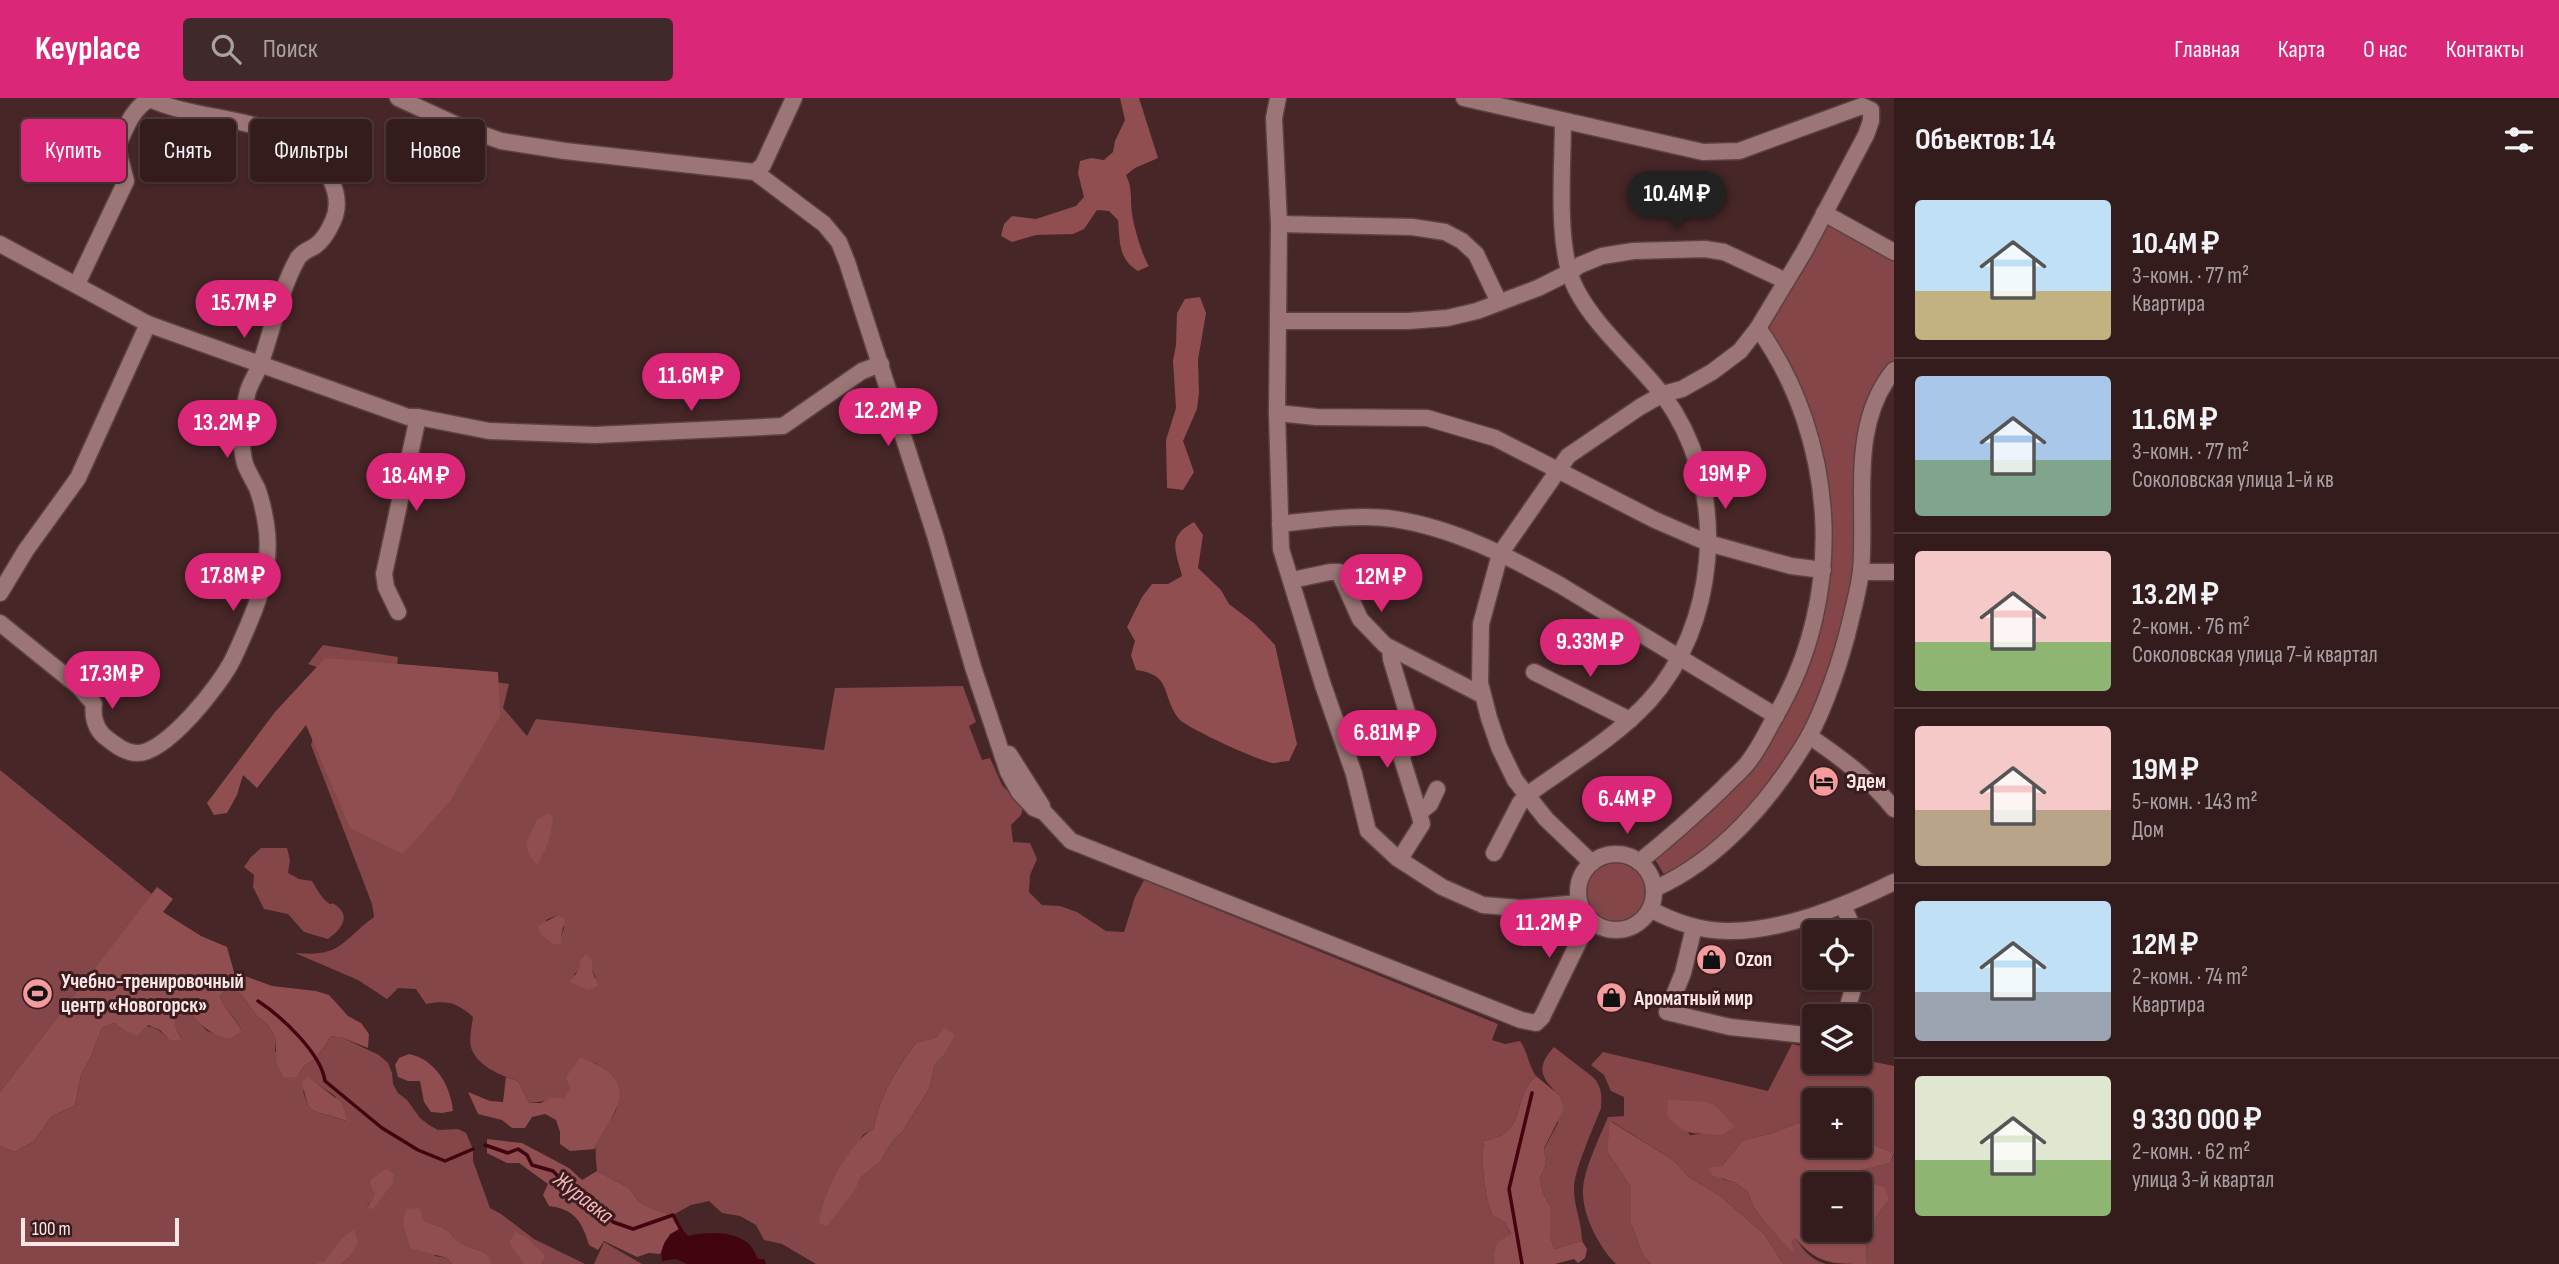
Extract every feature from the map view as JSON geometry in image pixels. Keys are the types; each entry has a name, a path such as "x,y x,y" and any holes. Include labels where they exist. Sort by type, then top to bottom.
{"street":[{"path":"398,98 459,126 501,141 565,151 755,172 824,224 839,242 881,364 973,667 998,738 1041,802 1044,812 1071,841 1521,1020 1538,1030 1587,941 1593,933 1608,929"},
{"path":"755,172 763,165 794,98"},
{"path":"1278,98 1274,118 1279,224 1277,413 1281,549 1354,774 1368,831 1397,858 1431,880 1463,898 1483,905 1520,908 1579,903"},
{"path":"1464,98 1681,148 1721,152 1749,147 1862,106 1871,110 1871,121 1859,149 1824,214 1758,328 1740,351 1712,372 1682,389 1663,394 1568,456 1500,554 1481,624 1479,663 1482,695 1499,747 1515,780 1546,819 1592,863"},
{"path":"0,623 78,686 94,704 96,727 103,735 122,749 138,753 152,750 168,740 229,667 268,572 267,526 258,491 245,464 242,418 249,387 260,366 281,298 298,258 325,237 338,207 331,180 321,162 300,143 275,132 185,111 150,99 141,103 117,147 126,181 77,284"},
{"path":"1494,853 1520,803 1527,795 1592,750 1630,719 1664,683 1678,658 1698,608 1706,576 1708,523 1696,461 1687,434 1663,394 1591,311 1576,289 1563,251 1563,121"},
{"path":"1824,214 1894,252"},
{"path":"1279,224 1412,227 1445,232 1462,241 1476,254 1499,302"},
{"path":"0,244 148,324 408,417 489,431 594,435 783,426 862,371 881,364"},
{"path":"1278,320 1408,321 1447,318 1477,311 1538,288 1602,256 1633,251 1705,249 1734,255 1786,281"},
{"path":"0,593 26,550 78,478 148,324"},
{"path":"1639,862 1683,827 1748,762 1786,700 1804,655 1823,570 1824,503 1812,448 1790,387 1770,345 1758,328"},
{"path":"1654,888 1698,864 1734,833 1770,792 1809,736 1840,659 1861,572 1863,456 1867,429 1874,403 1894,370"},
{"path":"1277,413 1427,418 1494,438 1655,520 1708,543 1791,566 1823,570"},
{"path":"398,612 386,587 384,574 418,417"},
{"path":"1280,524 1329,519 1393,519 1445,532 1500,554 1560,585 1776,716"},
{"path":"1292,580 1339,572 1360,619 1385,645 1482,695"},
{"path":"1861,572 1894,572"},
{"path":"1390,648 1409,719 1405,726 1409,743 1404,747 1402,759 1422,824 1403,854"},
{"path":"1402,693 1420,663"},
{"path":"1534,672 1630,719"},
{"path":"1809,736 1857,771 1894,809"},
{"path":"1419,813 1430,804 1437,789"},
{"path":"1620,853 1639,862 1653,880 1654,888 1650,909 1643,920 1633,927 1617,931 1599,927 1588,919 1579,903 1577,889 1581,875 1592,863 1601,856 1620,853"},
{"path":"1650,909 1673,921 1694,926 1727,931 1759,928 1843,905 1894,882"},
{"path":"1843,905 1849,920"},
{"path":"1521,1020 1536,1023 1542,1017 1588,919"},
{"path":"1694,926 1683,973 1667,1012 1730,1027 1802,1035"}],"shaded area":[{"path":"1120,98 1139,98 1158,158 1126,175 1134,225 1149,266 1138,271 1127,261 1121,249 1118,220 1109,211 1097,210 1084,229 1073,234 1036,235 1012,242 1001,236 1004,224 1012,216 1036,219 1076,206 1084,197 1078,173 1080,161 1091,158 1104,160 1113,152 1125,120"},
{"path":"1825,222 1894,258 1894,362 1876,387 1848,610 1811,723 1773,783 1735,824 1703,853 1666,878 1653,856 1784,716 1830,550 1792,373 1768,328"},
{"path":"1200,297 1206,313 1198,360 1199,393 1197,409 1183,441 1194,472 1183,490 1167,488 1166,440 1176,408 1173,361 1177,313 1185,299"},
{"path":"1194,522 1203,535 1198,568 1221,590 1229,604 1254,623 1275,645 1297,744 1289,761 1266,761 1224,744 1184,723 1173,710 1161,681 1156,676 1136,670 1131,655 1135,641 1127,627 1142,597 1152,584 1168,584 1182,576 1176,539 1179,533"},
{"path":"323,645 398,657 397,667 509,684 503,708 527,736 536,719 824,750 835,688 963,686 976,722 969,726 982,760 990,758 1002,785 1023,808 1021,815 1011,825 1013,842 1030,843 1037,859 1030,875 1029,892 1042,905 1060,906 1077,912 1106,931 1124,932 1135,897 1144,880 1498,1024 1492,1040 1505,1044 1520,1041 1536,1076 1523,1096 1514,1123 1498,1137 1484,1141 1483,1149 1489,1207 1492,1215 1505,1222 1511,1235 1493,1256 1494,1264 816,1264 782,1244 764,1240 756,1225 740,1216 722,1213 709,1201 691,1205 673,1215 655,1210 639,1202 629,1188 597,1171 598,1138 615,1114 619,1093 616,1080 607,1070 593,1062 564,1099 529,1103 518,1081 492,1070 475,1056 470,1042 473,1017 462,1008 445,1002 426,1004 416,989 398,988 387,999 358,980 295,953 310,954 332,950 374,917 372,904 311,745 332,672 308,664","holes":["558,915 564,928 561,936 546,920","592,961 596,978 579,986 574,974","941,1034 954,1034 944,1055 935,1064 929,1089 902,1132 893,1140 880,1162 860,1178 831,1187 863,1135 874,1128 885,1093 903,1062 917,1042 929,1041"]},
{"path":"325,658 498,672 500,716 450,801 403,854 350,828 306,725 257,788 243,775 237,795 227,813 214,815 207,803 275,712"},
{"name":"Учебно-тренировочный центр «Новогорск»","path":"0,770 152,894 0,1092"},
{"path":"548,813 553,817 551,829 546,848 537,865 529,855 526,843 537,820"},
{"path":"261,848 287,848 290,860 288,873 299,879 312,881 324,899 335,904 341,911 344,920 328,939 304,932 288,914 264,909 253,887 254,875 244,867"},
{"path":"1616,863 1627,865 1640,876 1645,892 1643,903 1632,916 1616,921 1605,919 1592,908 1587,892 1589,881 1600,868"},
{"path":"157,887 173,899 163,912 201,936 227,947 234,972 272,986 329,995 348,1016 361,1023 369,1034 368,1048 331,1036 316,1058 304,1066 297,1077 284,1078 277,1065 275,1037 268,1025 257,1016 241,994 228,987 220,997 242,1032 231,1039 212,1033 188,1011 175,1015 176,1028 182,1040 169,1040 160,1030 148,1025 137,1036 114,1023 102,1028 81,1075 75,1105 51,1117 34,1141 15,1152 0,1146 0,1092"},
{"path":"558,915 565,919 562,944 554,944 540,934 538,926"},
{"path":"587,954 592,960 592,970 598,986 589,990 570,982 580,968 580,960"},
{"path":"228,987 241,994 257,1016 268,1025 275,1037 275,1051 297,1077 304,1066 316,1058 331,1036 343,1038 379,1055 388,1063 398,1093 407,1100 420,1118 438,1130 458,1129 466,1133 490,1208 534,1239 585,1264 541,1264 546,1256 509,1243 525,1264 492,1264 486,1254 461,1244 446,1230 424,1221 435,1256 447,1258 452,1264 342,1264 351,1255 333,1252 325,1262 313,1264 0,1264 0,1146 15,1152 34,1141 51,1117 75,1105 81,1075 102,1028 114,1023 125,1031 149,1026 169,1040 182,1039 176,1028 175,1015 188,1011 207,1031 231,1039 242,1032 220,997","holes":["313,1081 335,1096 346,1121 314,1111 308,1106 303,1091","381,1171 388,1189 373,1208 367,1207 376,1195 369,1181"]},
{"path":"944,1028 955,1034 944,1055 935,1064 929,1089 902,1132 893,1140 880,1162 860,1178 855,1190 827,1226 819,1223 825,1198 838,1170 855,1145 874,1128 890,1082 917,1042 936,1037"},
{"path":"1792,1044 1802,1046 1802,1074 1872,1074 1872,1061 1894,1066 1894,1153 1872,1144 1872,1088 1802,1088 1802,1122 1770,1134 1743,1140 1722,1166 1722,1179 1736,1183 1748,1192 1762,1219 1793,1252 1792,1241 1795,1237 1808,1254 1826,1264 1783,1264 1765,1235 1720,1196 1689,1177 1673,1160 1611,1121 1607,1151 1631,1187 1631,1223 1643,1255 1651,1264 1616,1264 1593,1230 1583,1200 1589,1163 1608,1117 1624,1116 1624,1097 1611,1091 1604,1075 1591,1065 1603,1052 1768,1091","holes":["1668,1099 1683,1102 1734,1126 1722,1136 1706,1133 1690,1135"]},
{"path":"1554,1047 1594,1078 1600,1089 1601,1108 1581,1159 1574,1186 1582,1241 1554,1249 1550,1235 1550,1206 1543,1193 1540,1178 1546,1164 1544,1149 1558,1123 1559,1095 1548,1083 1543,1072 1545,1060"},
{"path":"409,1054 427,1062 440,1075 449,1092 453,1111 431,1112 424,1102 420,1081 408,1081 398,1077 395,1065 399,1058"},
{"path":"580,1058 606,1070 617,1082 619,1090 616,1109 595,1149 570,1151 560,1144 556,1120 545,1114 532,1117 525,1128 512,1128 502,1120 478,1114 468,1092 490,1101 503,1102 506,1077 518,1081 529,1103 541,1103 552,1097 564,1099 570,1089 566,1077"},
{"path":"307,1076 342,1103 347,1121 314,1111 308,1106 302,1083"},
{"path":"1536,1076 1559,1095 1564,1109 1544,1148 1546,1164 1540,1178 1543,1193 1550,1206 1550,1235 1554,1249 1582,1241 1587,1249 1585,1258 1578,1263 1574,1259 1555,1264 1494,1264 1493,1256 1498,1242 1511,1234 1505,1222 1492,1215 1489,1207 1484,1178 1484,1141 1508,1131 1514,1123 1528,1086"},
{"path":"1668,1099 1714,1105 1735,1126 1722,1136 1686,1131 1667,1115"},
{"path":"1610,1121 1673,1160 1689,1177 1720,1196 1765,1235 1783,1264 1651,1264 1643,1255 1631,1223 1631,1187 1607,1151"},
{"path":"1802,1122 1802,1158 1872,1158 1872,1144 1894,1153 1890,1163 1858,1172 1802,1172 1802,1242 1866,1242 1867,1264 1826,1261 1811,1253 1795,1238 1792,1241 1794,1254 1762,1219 1748,1192 1736,1183 1712,1175 1708,1168 1722,1166 1743,1140 1770,1134"},
{"path":"487,1139 522,1143 569,1168 582,1180 597,1171 629,1188 639,1202 673,1215 681,1228 670,1234 660,1254 649,1253 637,1257 604,1241 598,1250 589,1245 576,1218 565,1210 549,1206 543,1195 548,1184 519,1163 507,1163 487,1153"},
{"path":"1894,1155 1894,1264 1867,1264 1866,1242 1872,1242 1872,1223 1889,1199 1884,1187 1872,1183 1872,1172 1856,1171 1890,1163"},
{"path":"388,1169 394,1175 393,1183 373,1209 367,1208 375,1195 369,1181"},
{"path":"1872,1183 1885,1187 1889,1199 1872,1223"},
{"path":"419,1208 424,1221 447,1230 456,1241 482,1251 492,1264 452,1264 447,1258 410,1248 403,1222 406,1209"},
{"path":"681,1228 688,1236 711,1233 743,1239 758,1259 764,1259 766,1264 687,1264 676,1259 662,1261 662,1250 666,1241"},
{"path":"354,1230 358,1242 342,1264 313,1264 325,1261 342,1238"},
{"path":"515,1232 527,1238 546,1256 541,1264 524,1264 509,1243"},
{"path":"604,1242 642,1264 594,1264"}],"waterway":[{"name":"Журавка","path":"258,1001 299,1036 316,1059 325,1081 382,1128 418,1150 445,1161 473,1149"},
{"path":"1522,1264 1509,1189 1532,1093"},
{"name":"Журавка","path":"485,1145 508,1153 518,1149 527,1155 532,1165 553,1171 573,1192 584,1192 593,1198 597,1207 613,1222 633,1229 673,1215 681,1230"}],"place":[{"name":"Эдем","path":"1823,781"},
{"name":"Ozon","path":"1712,959"},
{"name":"Учебно-тренировочный центр «Новогорск»","path":"38,993"},
{"name":"Ароматный мир","path":"1611,998"}]}
